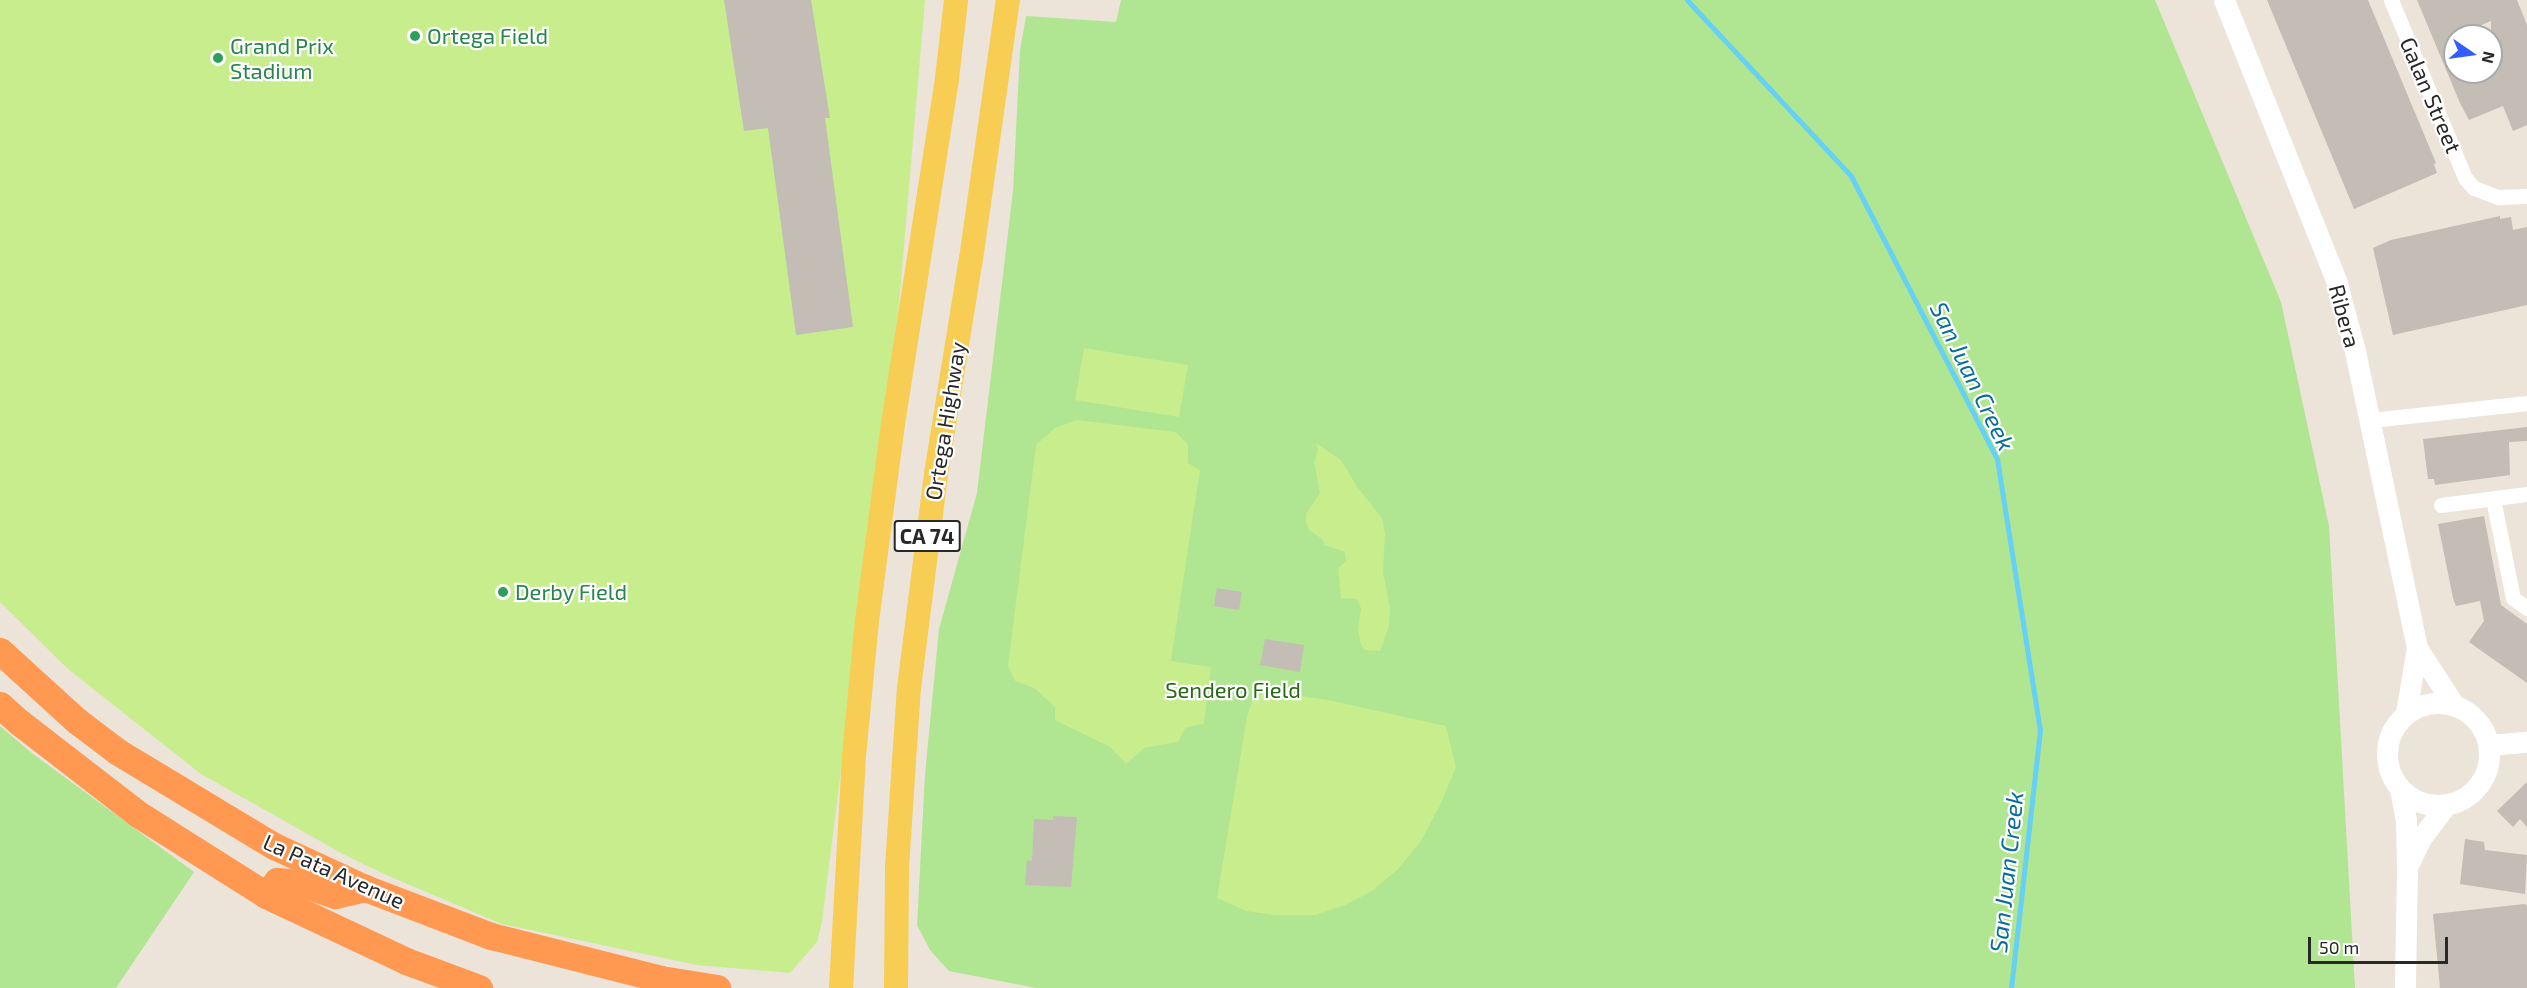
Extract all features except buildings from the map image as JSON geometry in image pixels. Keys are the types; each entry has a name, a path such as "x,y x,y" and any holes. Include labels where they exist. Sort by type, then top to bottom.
{"highway":[{"name":"La Pata Avenue","path":"0,651 77,721 118,752 274,846 365,888 491,936 661,979 717,988"},
{"name":"La Pata Avenue","path":"0,705 138,814 266,894 405,960 479,988"},
{"path":"266,894 277,880 300,883 335,895 365,888"}],"main road":[{"name":"CA 74","path":"841,988 854,756 867,621 893,424 947,78 956,0"},
{"name":"Ortega Highway","path":"897,988 897,867 909,688 933,496 978,212 1008,0"}],"street":[{"name":"Ribera","path":"2224,0 2336,280 2371,420 2417,648 2406,713 2395,726 2388,741 2386,758 2391,774 2400,789 2406,819 2405,988"},
{"name":"Galan Street","path":"2391,0 2465,178 2474,188 2498,197 2527,196"},
{"path":"2371,420 2527,403"},
{"path":"2441,505 2527,494"},
{"path":"2493,499 2513,598 2527,608"},
{"name":"Ribera","path":"2407,868 2421,838 2446,805 2461,800 2474,790 2484,777 2489,761 2489,745 2482,727 2470,713 2454,705 2417,648"},
{"path":"2406,713 2421,705 2438,702 2454,705"},
{"path":"2489,745 2527,742"},
{"path":"2400,789 2414,799 2429,804 2446,805"}],"green space":[{"path":"0,0 925,0 899,304 822,922 817,942 790,973 697,965 502,924 384,874 343,854 201,774 68,669 0,602"},
{"name":"Sendero Field","path":"1121,0 2155,0 2281,302 2329,526 2355,988 1036,988 949,971 930,950 917,925 925,775 939,629 977,493 1013,191 1020,51 1026,16 1116,22"},
{"path":"1084,348 1188,365 1179,417 1075,400"},
{"path":"1077,420 1176,432 1188,445 1188,463 1200,470 1171,661 1211,667 1204,724 1186,727 1178,742 1144,748 1126,764 1110,747 1055,720 1055,707 1034,688 1015,681 1008,666 1036,445 1055,428"},
{"path":"1316,443 1341,460 1358,488 1382,518 1385,534 1383,572 1390,608 1389,627 1380,651 1365,650 1361,644 1358,630 1361,608 1357,599 1341,598 1338,568 1346,561 1345,552 1324,545 1322,539 1309,530 1306,523 1306,514 1320,493 1314,462 1318,450"},
{"path":"1276,692 1281,697 1289,694 1333,701 1446,726 1456,767 1441,803 1421,841 1398,869 1372,891 1345,905 1316,915 1274,915 1246,911 1217,898 1247,716 1252,701 1262,694"},
{"path":"0,726 33,754 194,872 116,988 0,988"}],"waterway":[{"name":"San Juan Creek","path":"1687,0 1851,176 1997,459 2040,730 2011,988"}],"place":[{"name":"Ortega Field","path":"415,36"},
{"name":"Grand Prix Stadium","path":"218,58"},
{"name":"Derby Field","path":"503,592"}]}
